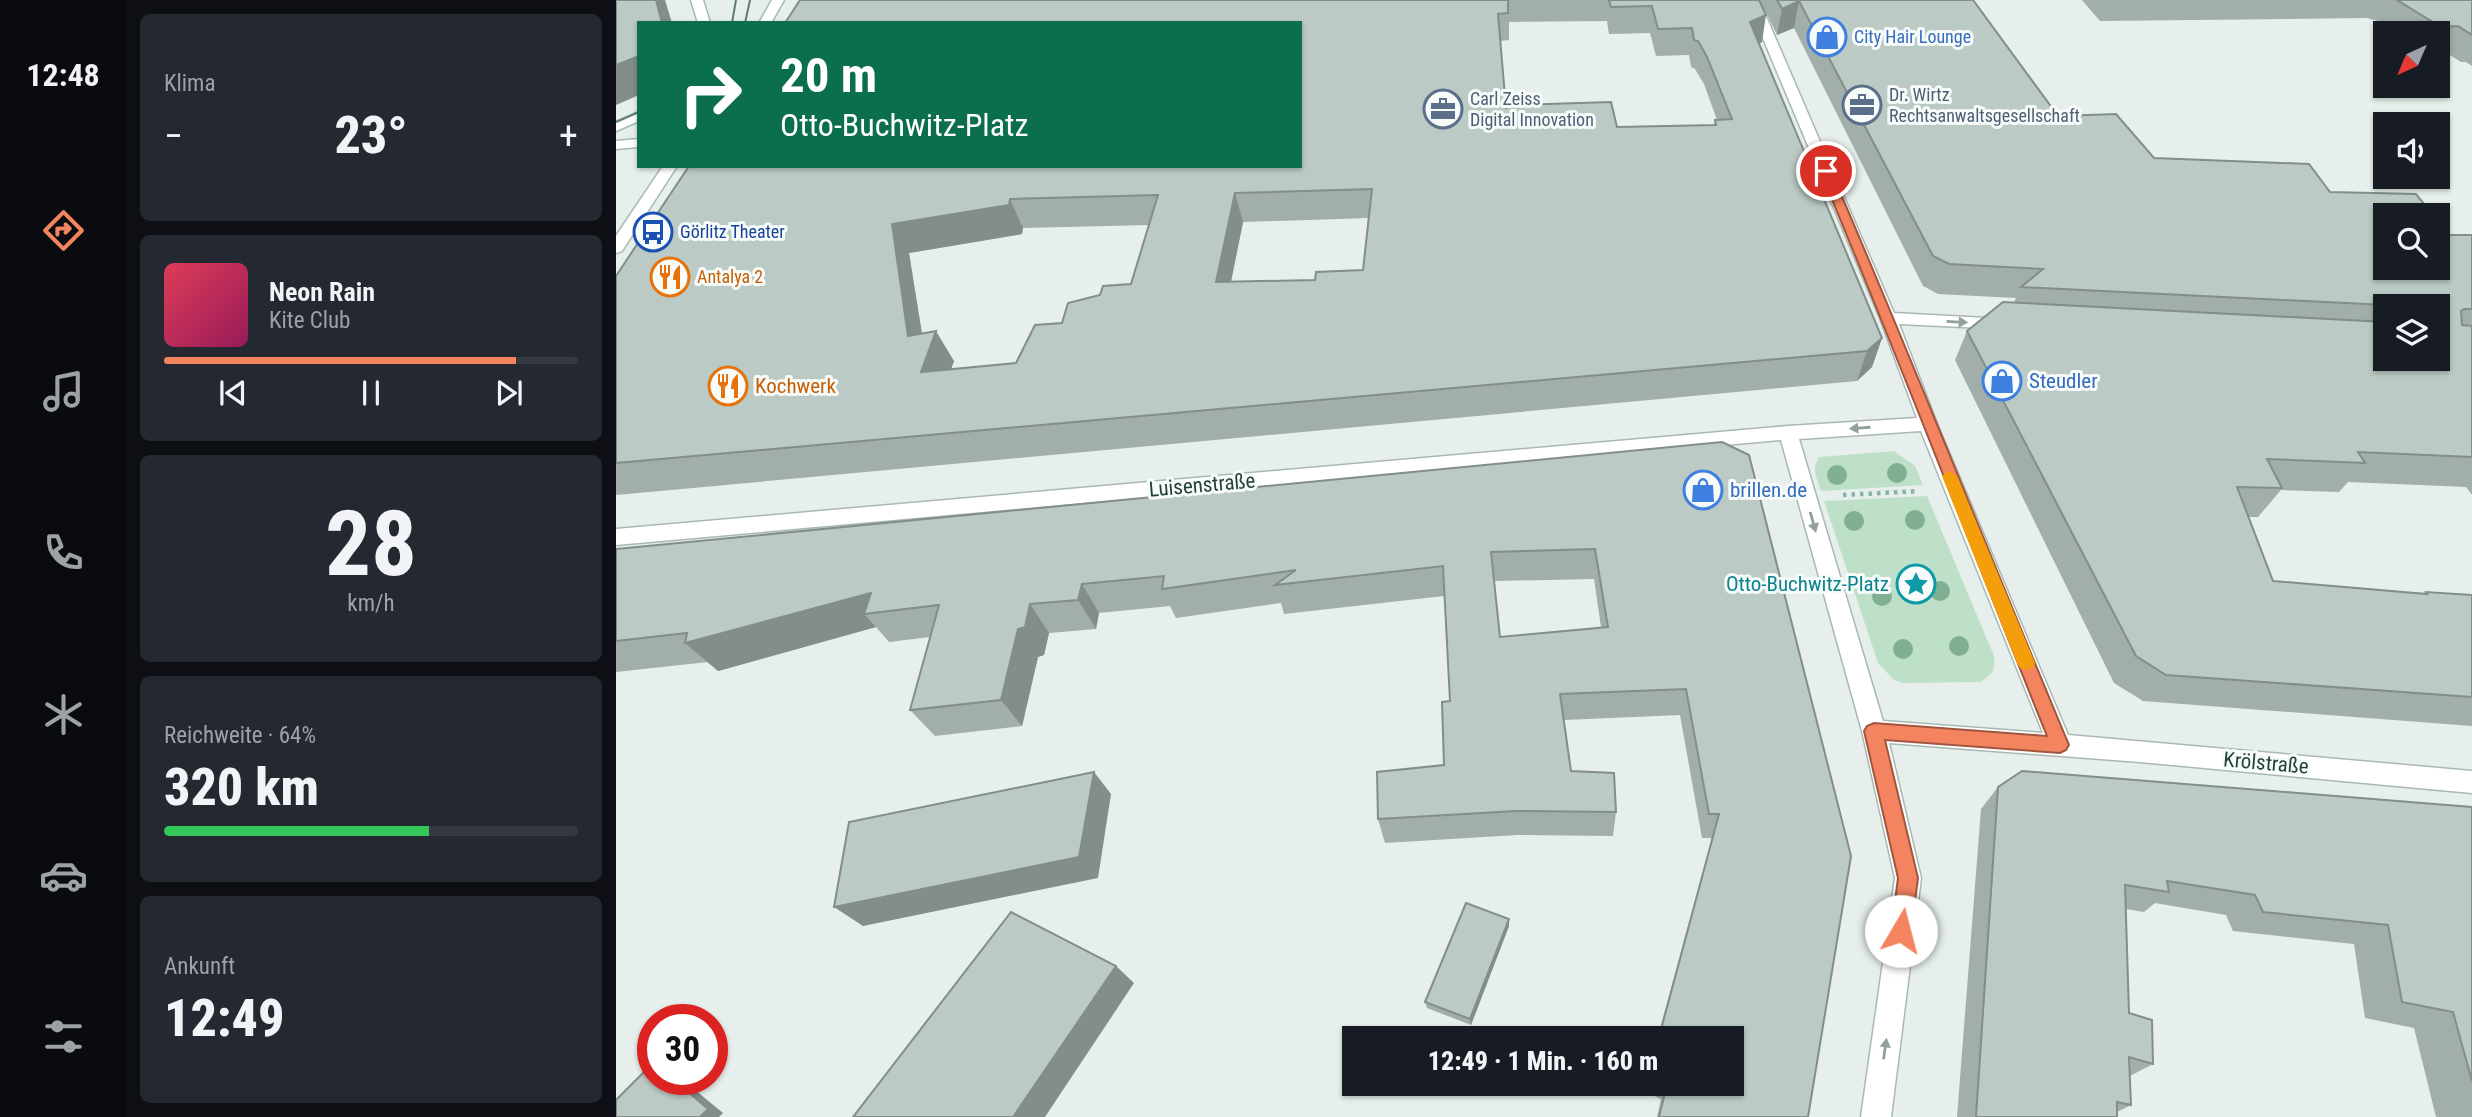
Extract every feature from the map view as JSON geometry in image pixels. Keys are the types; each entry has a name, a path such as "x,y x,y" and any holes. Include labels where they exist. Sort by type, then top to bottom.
{"street":[{"path":"697,0 703,21"},
{"path":"766,21 778,0"},
{"path":"1753,0 1888,318 1954,489 2060,745 1874,731"},
{"path":"616,127 637,117"},
{"path":"616,145 637,143"},
{"path":"616,248 669,168"},
{"path":"1888,318 2026,326"},
{"path":"1876,1117 1908,878 1874,731 1788,433 1928,424"},
{"name":"Luisenstraße","path":"616,537 1788,433"},
{"name":"Krölstraße","path":"2060,745 2472,782"}],"path":[{"path":"1806,496 1954,489"}],"green space":[{"path":"1894,451 1915,466 1923,485 1821,491 1815,469 1819,457"},
{"path":"1927,496 1994,656 1992,672 1980,682 1903,683 1894,680 1878,663 1824,501"}],"building":[{"path":"616,0 656,0 661,21 637,21 637,57 616,65"},
{"path":"800,0 1508,0 1508,13 1498,14 1506,108 1515,105 1611,102 1617,127 1716,125 1715,120 1732,119 1707,57 1698,41 1694,40 1692,28 1658,29 1652,6 1611,7 1609,0 1759,0 1766,15 1750,22 1882,338 1867,351 616,463 616,276 688,168 1302,168 1302,21 786,21","holes":["1372,189 1363,270 1316,272 1315,280 1216,282 1235,193","1158,195 1131,284 1103,286 1100,295 1068,303 1062,323 1035,325 1016,363 921,372 936,331 908,336 892,224 1009,205 1010,199"]},
{"path":"1777,0 1973,0 2058,116 2116,114 2154,158 2309,164 2330,192 2416,194 2423,203 2373,203 2373,280 2450,280 2450,235 2472,235 2472,309 2461,311 2462,325 2472,326 2472,457 2358,452 2365,463 2267,459 2282,488 2237,487 2273,581 2427,594 2426,592 2472,595 2472,697 2166,675 2136,656 1967,331 2003,302 2373,321 2373,371 2450,371 2450,294 2373,294 2373,304 2021,287 2043,269 1949,264 1933,256 1799,1 1782,9"},
{"path":"2397,0 2472,0 2472,35 2458,26 2450,26 2450,21 2431,21"},
{"path":"1722,442 1749,455 1851,856 1808,1117 1659,1117 1664,1096 1744,1096 1744,1026 1662,1026 1719,814 1709,814 1686,689 1560,694 1571,771 1614,773 1616,812 1516,811 1378,819 1377,772 1444,765 1442,702 1450,701 1443,566 1275,585 1296,570 1162,589 1164,576 1082,584 1078,600 1030,604 1025,627 1018,629 1001,700 910,710 939,605 864,614 871,593 685,643 687,633 616,641 616,549","holes":["1595,549 1608,627 1500,637 1491,552"]},
{"path":"2022,771 2472,807 2472,1081 2453,1012 2402,1002 2388,925 2263,912 2255,895 2167,881 2169,892 2125,885 2129,1013 2152,1020 2153,1064 2129,1057 2131,1105 2117,1102 2117,1117 1976,1117 1998,787"},
{"path":"1094,772 1079,857 834,907 849,822"},
{"path":"1466,903 1509,919 1470,1019 1425,1002"},
{"path":"1011,912 1116,966 1013,1117 853,1117"},
{"path":"637,1079 637,1095 692,1095 708,1109 700,1117 616,1117 616,1100"}],"tram line":[{"path":"732,21 736,0"},
{"path":"745,21 750,0"},
{"path":"616,122 637,113"}],"slow traffic":[{"path":"1949,476 2026,663"}],"place":[{"name":"City Hair Lounge","path":"1827,37"},
{"name":"Dr. Wirtz Rechtsanwaltsgesellschaft","path":"1862,105"},
{"name":"Carl Zeiss Digital Innovation","path":"1443,109"},
{"name":"Görlitz Theater","path":"653,232"},
{"name":"Antalya 2","path":"670,277"},
{"name":"Steudler","path":"2002,381"},
{"name":"Kochwerk","path":"728,386"},
{"name":"brillen.de","path":"1703,490"},
{"name":"Otto-Buchwitz-Platz","path":"1916,584"}],"route":[{"path":"1826,171 2060,745 1874,731 1908,878 1901,931"}]}
